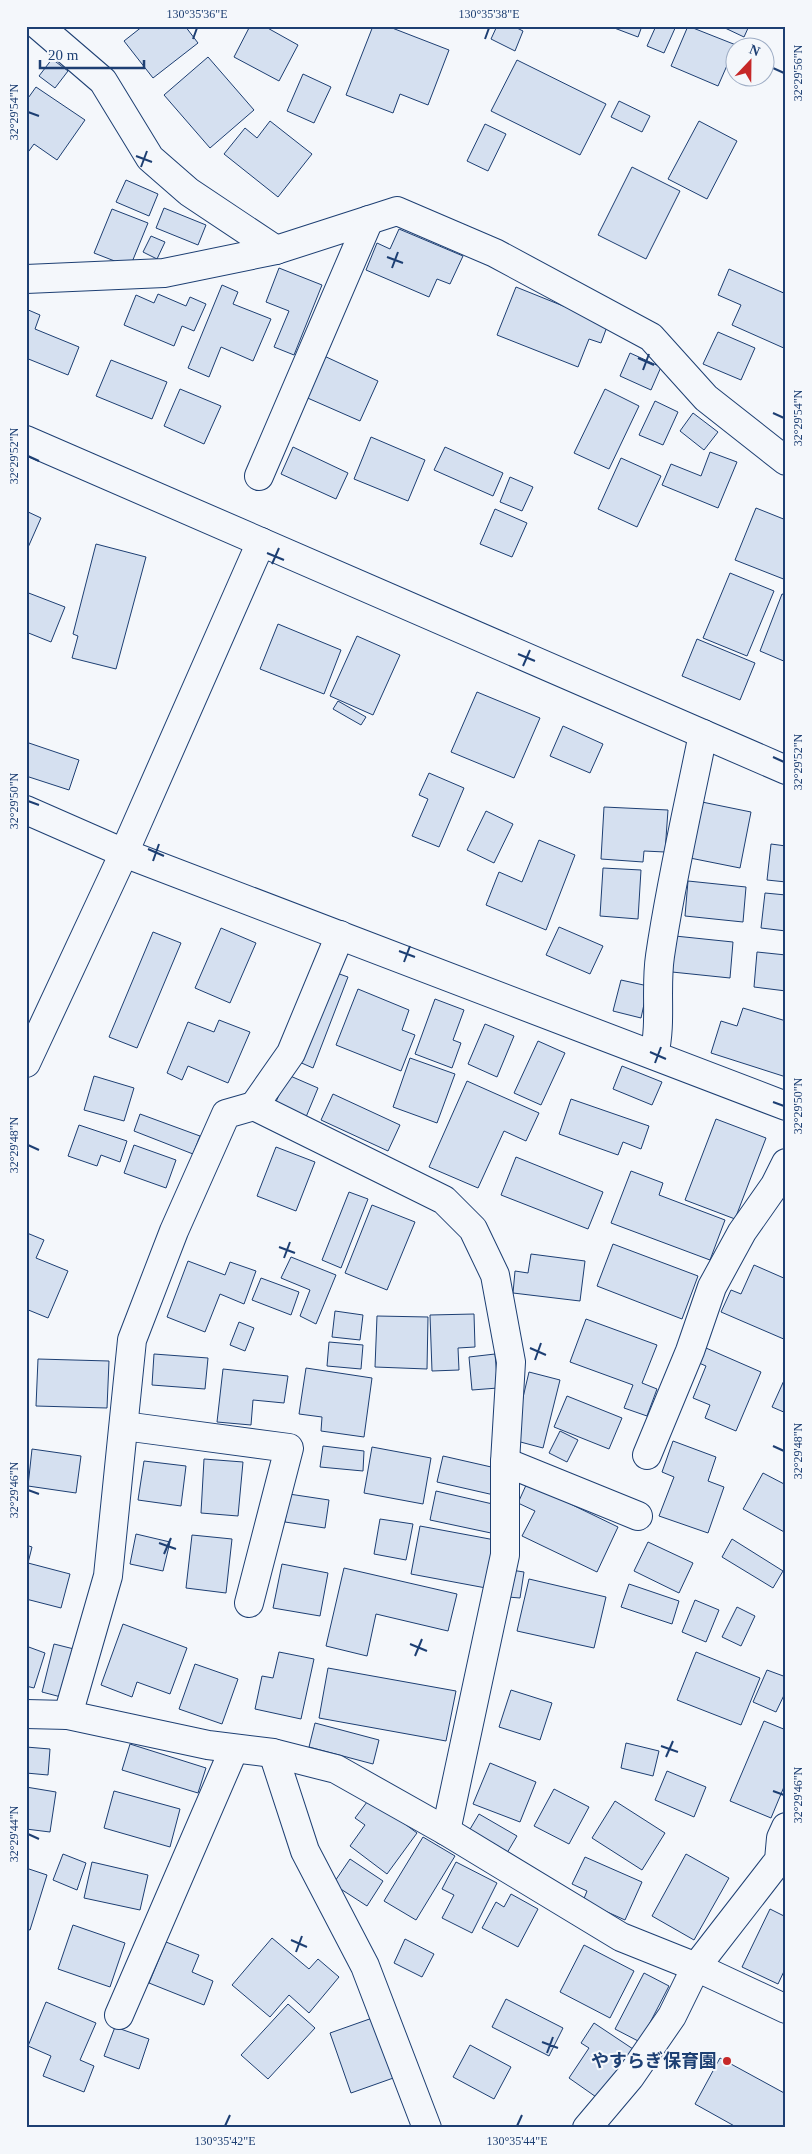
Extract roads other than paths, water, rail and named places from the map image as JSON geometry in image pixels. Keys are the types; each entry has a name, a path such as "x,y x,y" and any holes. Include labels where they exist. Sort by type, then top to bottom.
{"street":[{"path":"39,26 103,81 150,158 189,192 276,250"},
{"path":"26,279 164,272 276,250 397,211 495,253 651,337 706,398 786,462"},
{"path":"258,476 369,220"},
{"path":"26,440 786,770"},
{"path":"26,1062 124,853 261,542"},
{"path":"654,1055 659,1035 660,958 678,856 704,734"},
{"path":"26,810 124,853 786,1106"},
{"path":"68,1715 108,1576 132,1340 174,1231 226,1114 254,1106 291,1053 340,935"},
{"path":"254,1106 444,1200 473,1229 496,1275 511,1362 505,1462 505,1555 446,1830"},
{"path":"647,1455 690,1351 712,1287 742,1232 775,1185 786,1164"},
{"path":"124,1426 289,1448 249,1603"},
{"path":"505,1462 638,1516"},
{"path":"26,1714 68,1715 234,1749 273,1753 336,1769 446,1830 620,1937 696,1967 786,2009"},
{"path":"119,2015 234,1749"},
{"path":"273,1753 305,1851 365,1966 427,2128"},
{"path":"586,2128 630,2077 672,2016 696,1967 782,1862 781,1838 786,1826"}],"place":[{"name":"やすらぎ保育園","path":"727,2061"}]}
